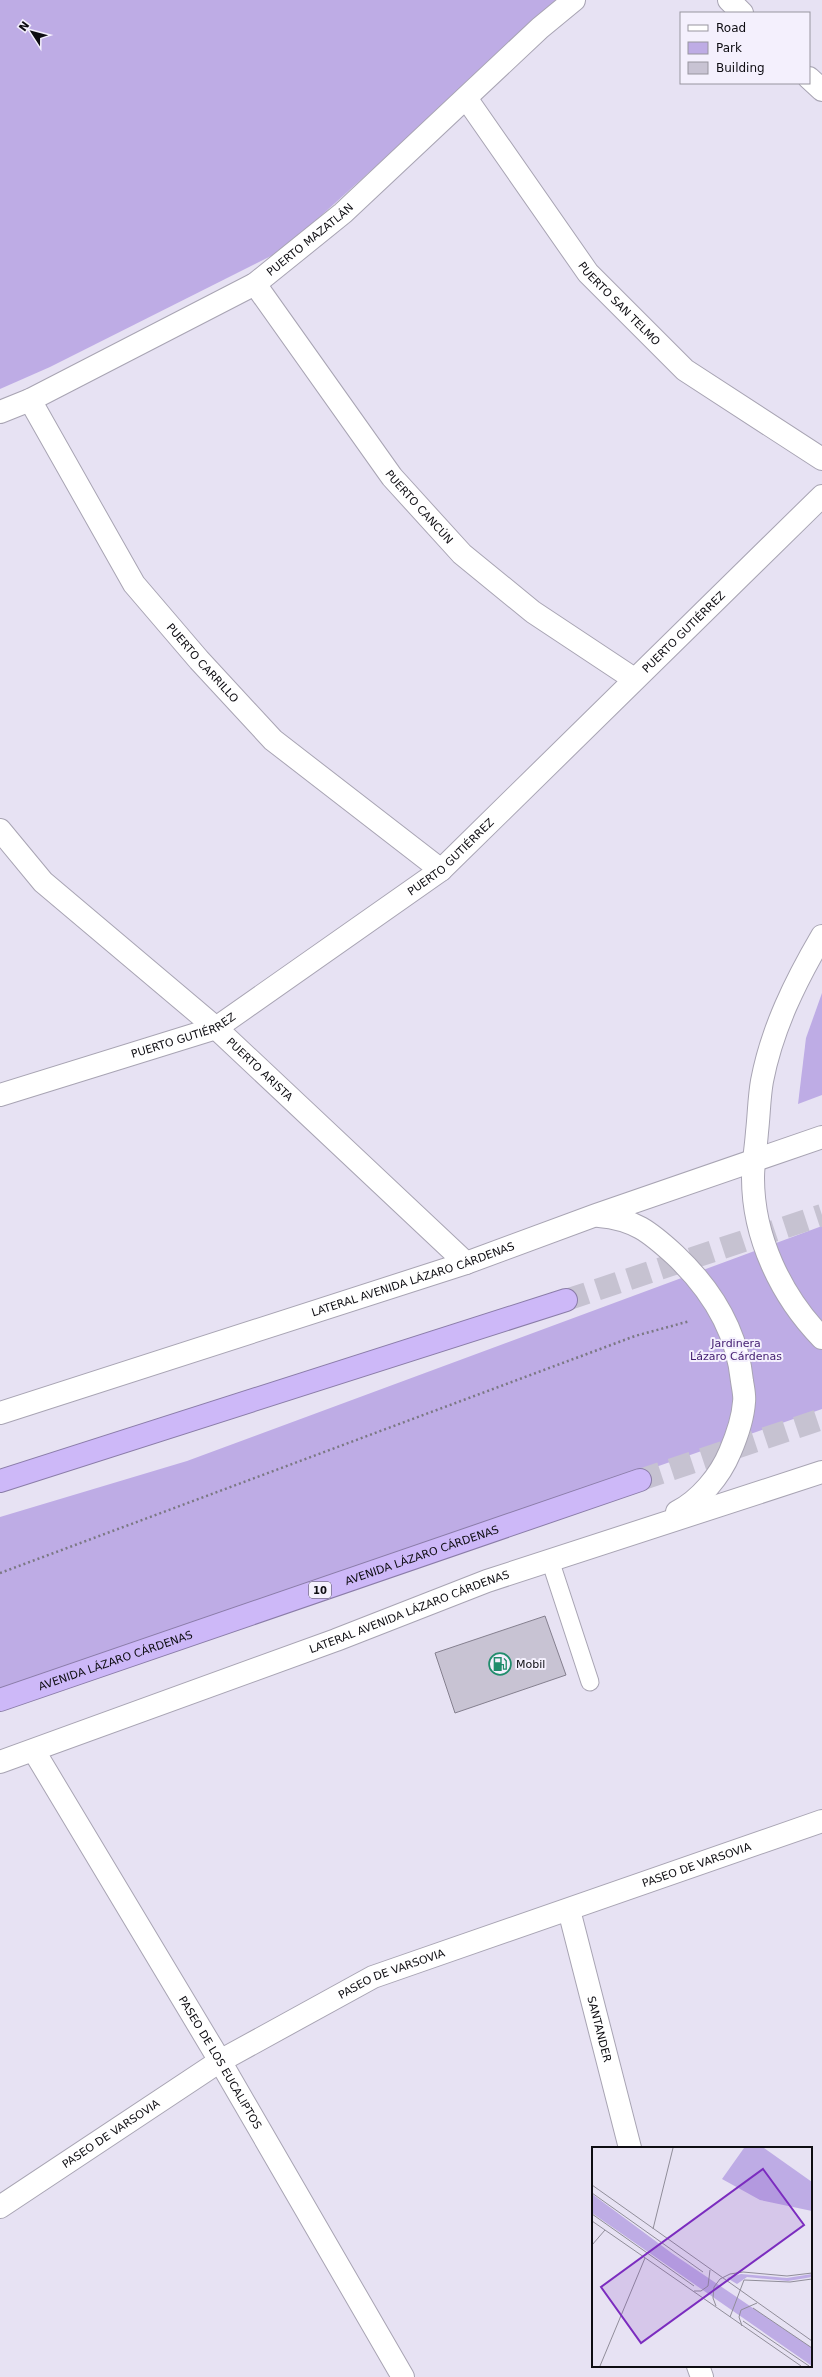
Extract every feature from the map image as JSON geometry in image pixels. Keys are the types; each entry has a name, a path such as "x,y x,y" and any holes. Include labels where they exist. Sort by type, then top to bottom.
{"highway":[{"path":"0,1481 566,1300"},
{"name":"AVENIDA LÁZARO CÁRDENAS","path":"0,1700 640,1480"}],"street":[{"name":"PUERTO MAZATLÁN","path":"0,412 30,400 255,284 343,213 540,28 574,0"},
{"path":"729,0 741,12"},
{"path":"810,79 822,90"},
{"name":"PUERTO SAN TELMO","path":"466,98 594,278 685,370 822,459"},
{"name":"PUERTO CANCÚN","path":"255,284 392,477 462,554 533,612 634,679"},
{"name":"PUERTO CARRILLO","path":"30,400 134,584 199,660 273,740 441,870"},
{"name":"PUERTO GUTIÉRREZ","path":"0,1095 216,1028 441,870 822,496"},
{"name":"PUERTO ARISTA","path":"0,830 43,882 216,1028 466,1263"},
{"path":"822,936 800,974 781,1016 770,1049 762,1082 753,1178 756,1208 762,1238 773,1266 798,1310 822,1338"},
{"name":"LATERAL AVENIDA LÁZARO CÁRDENAS","path":"0,1413 466,1263 596,1215 822,1137"},
{"path":"596,1215 624,1219 658,1239 702,1283 720,1312 734,1339 740,1367 744,1403 734,1443 723,1468 690,1505 647,1527"},
{"name":"LATERAL AVENIDA LÁZARO CÁRDENAS","path":"0,1762 34,1751 336,1640 487,1581 647,1527 822,1472"},
{"name":"PASEO DE LOS EUCALIPTOS","path":"34,1751 220,2061 403,2377"},
{"name":"PASEO DE VARSOVIA","path":"0,2206 220,2061 373,1977 822,1821"},
{"name":"SANTANDER","path":"569,1910 630,2147"},
{"path":"698,2367 702,2377"}],"lane":[{"path":"550,1560 590,1682"}],"path":[{"path":"0,1573 635,1336 720,1312"}],"green space":[{"path":"0,0 560,0 283,250 50,367 0,389"},
{"path":"822,993 822,1095 798,1104 806,1038"},
{"name":"Jardinera Lázaro Cárdenas","path":"822,1226 822,1409 249,1609 0,1691 0,1517 187,1461"}],"building":[{"name":"Mobil","path":"545,1616 566,1675 455,1713 435,1653"}],"tunnel":[{"path":"566,1300 822,1215"},
{"path":"640,1480 822,1419"}],"place":[{"name":"Mobil","path":"500,1664"}]}
